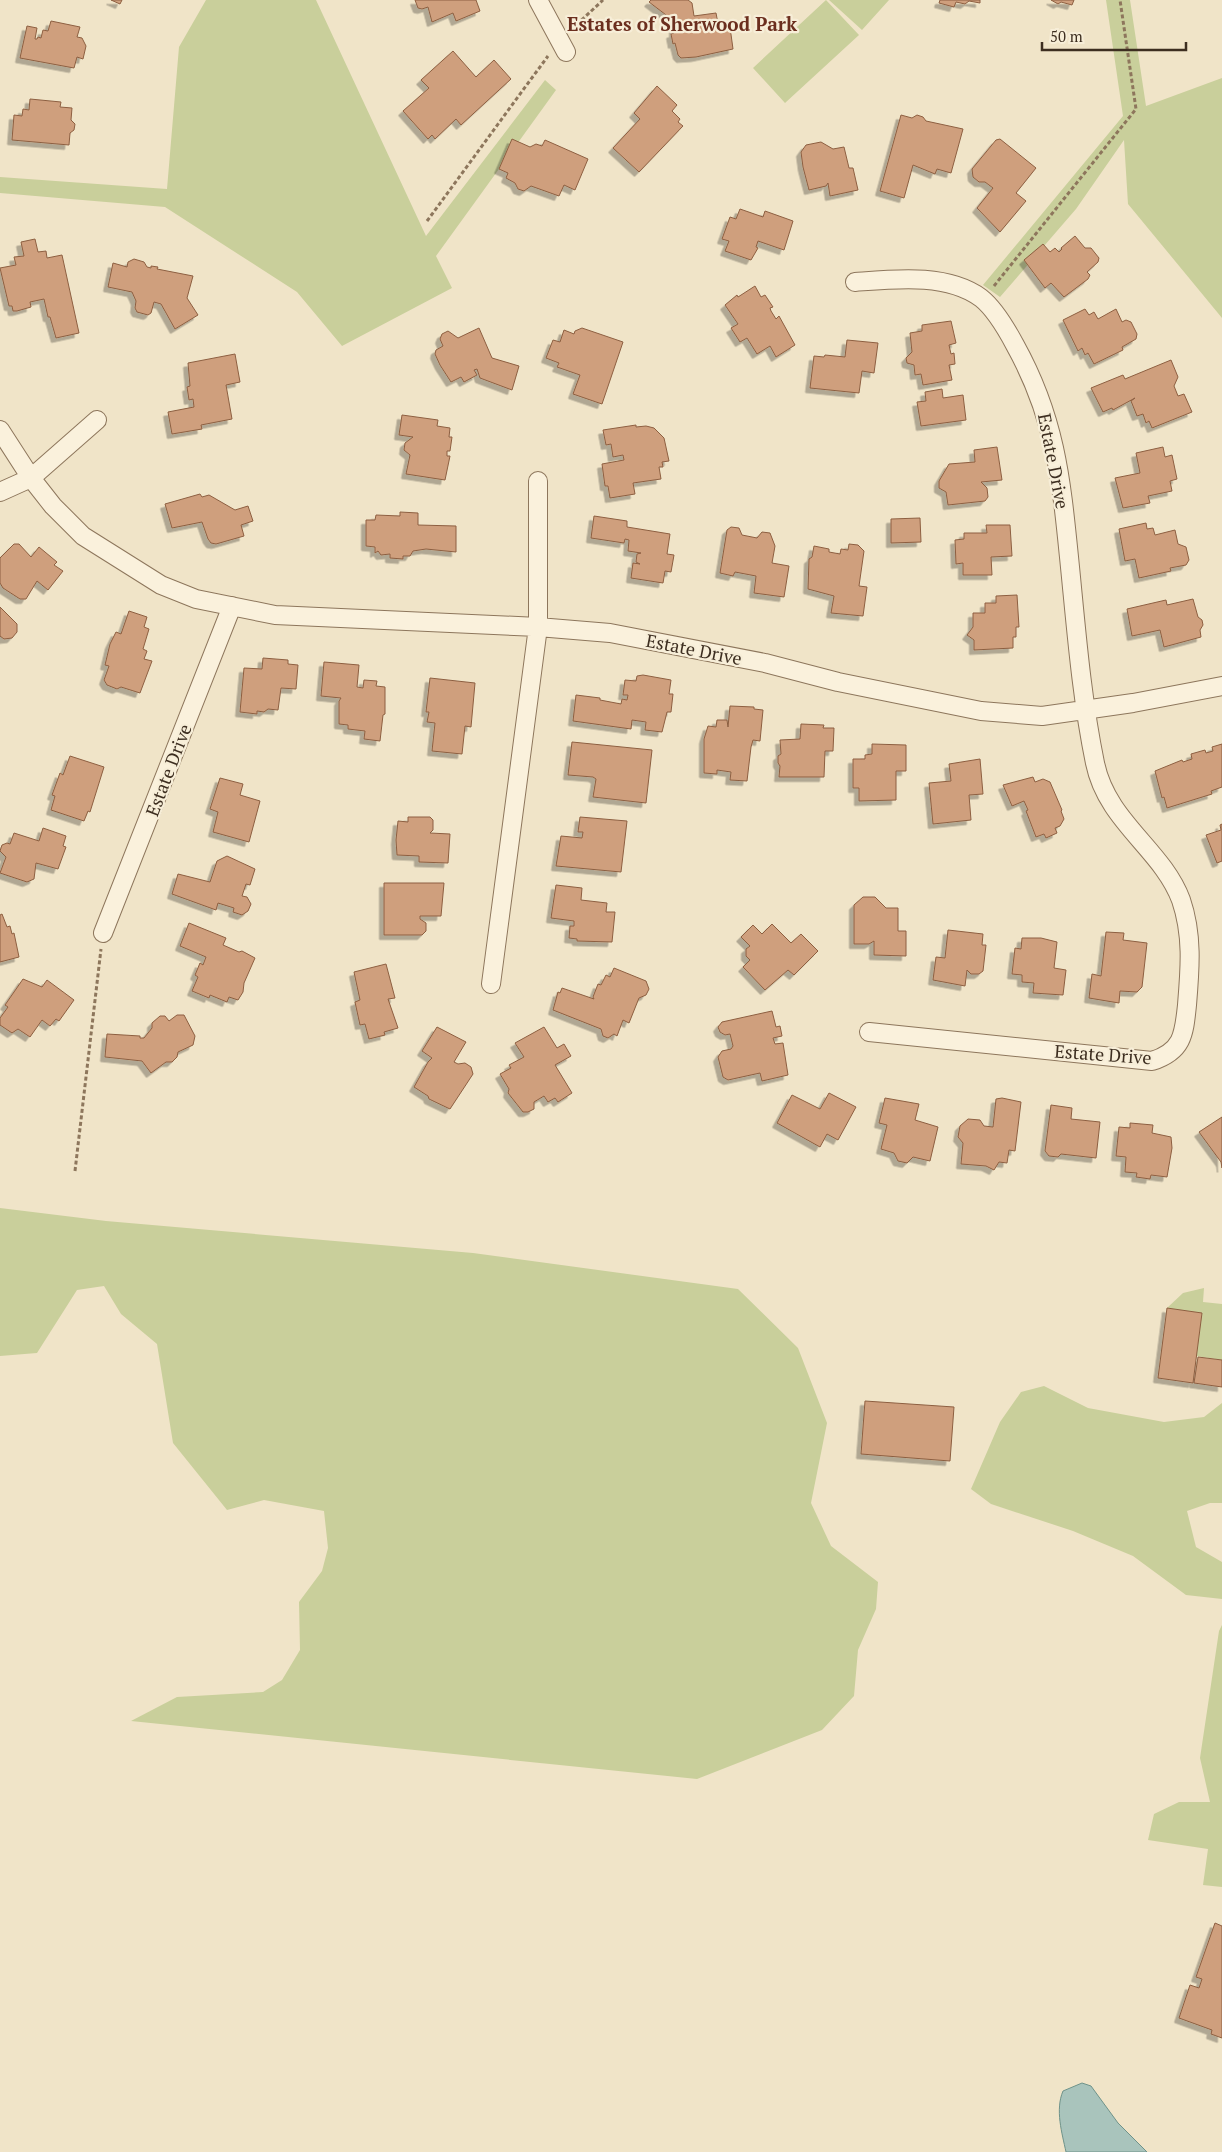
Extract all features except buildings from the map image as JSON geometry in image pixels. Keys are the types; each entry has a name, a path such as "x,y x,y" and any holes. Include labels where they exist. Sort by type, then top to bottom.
{"street":[{"path":"538,0 563,46"},
{"name":"Estate Drive","path":"855,282 910,278 961,288 983,299 1006,330 1031,375 1054,439 1060,474 1085,709 1096,766 1106,793 1118,814 1163,870 1180,898 1187,923 1190,953 1185,1029 1179,1043 1166,1056 1152,1061 869,1032"},
{"path":"0,492 31,478 97,420"},
{"name":"Estate Drive","path":"0,430 31,478 53,506 83,536 161,585 196,599 275,615 538,627 610,633 692,648 981,711 1042,716 1157,700 1222,686"},
{"path":"491,984 538,627 538,481"},
{"name":"Estate Drive","path":"103,933 232,606"}],"path":[{"path":"427,221 563,46 603,0"},
{"path":"983,299 1136,109 1120,0"},
{"path":"75,1172 103,933"}],"green space":[{"path":"206,0 316,0 426,236 545,80 556,90 436,256 452,288 342,346 297,292 165,207 0,193 0,177 167,189 179,47"},
{"path":"826,0 859,35 785,103 753,68"},
{"path":"829,0 889,0 862,30"},
{"path":"1106,0 1130,0 1146,106 1222,78 1222,318 1128,204 1124,140 1076,209 1000,297 983,285 1123,116"},
{"path":"0,1208 106,1221 473,1253 738,1289 798,1348 827,1423 811,1503 831,1546 878,1582 876,1609 858,1650 854,1696 822,1730 697,1779 131,1721 177,1697 263,1692 282,1680 300,1650 299,1602 322,1571 328,1548 324,1511 264,1500 227,1510 173,1443 157,1344 121,1314 104,1286 77,1290 37,1353 0,1356"},
{"path":"1204,1288 1203,1302 1222,1304 1222,1360 1196,1356 1167,1308 1183,1293"},
{"path":"1044,1386 1088,1408 1164,1422 1204,1417 1222,1403 1222,1503 1210,1503 1187,1511 1196,1547 1222,1562 1222,1599 1186,1595 1133,1556 1073,1531 991,1504 971,1489 1000,1422 1021,1392"},
{"path":"1222,1625 1222,1887 1203,1885 1208,1849 1148,1840 1154,1814 1179,1802 1210,1802 1200,1758 1219,1631"}],"water":[{"path":"1082,2083 1091,2086 1118,2123 1147,2152 1066,2152 1059,2114 1061,2098 1063,2091"}],"district":[{"name":"Estates of Sherwood Park","path":"682,23"}]}
